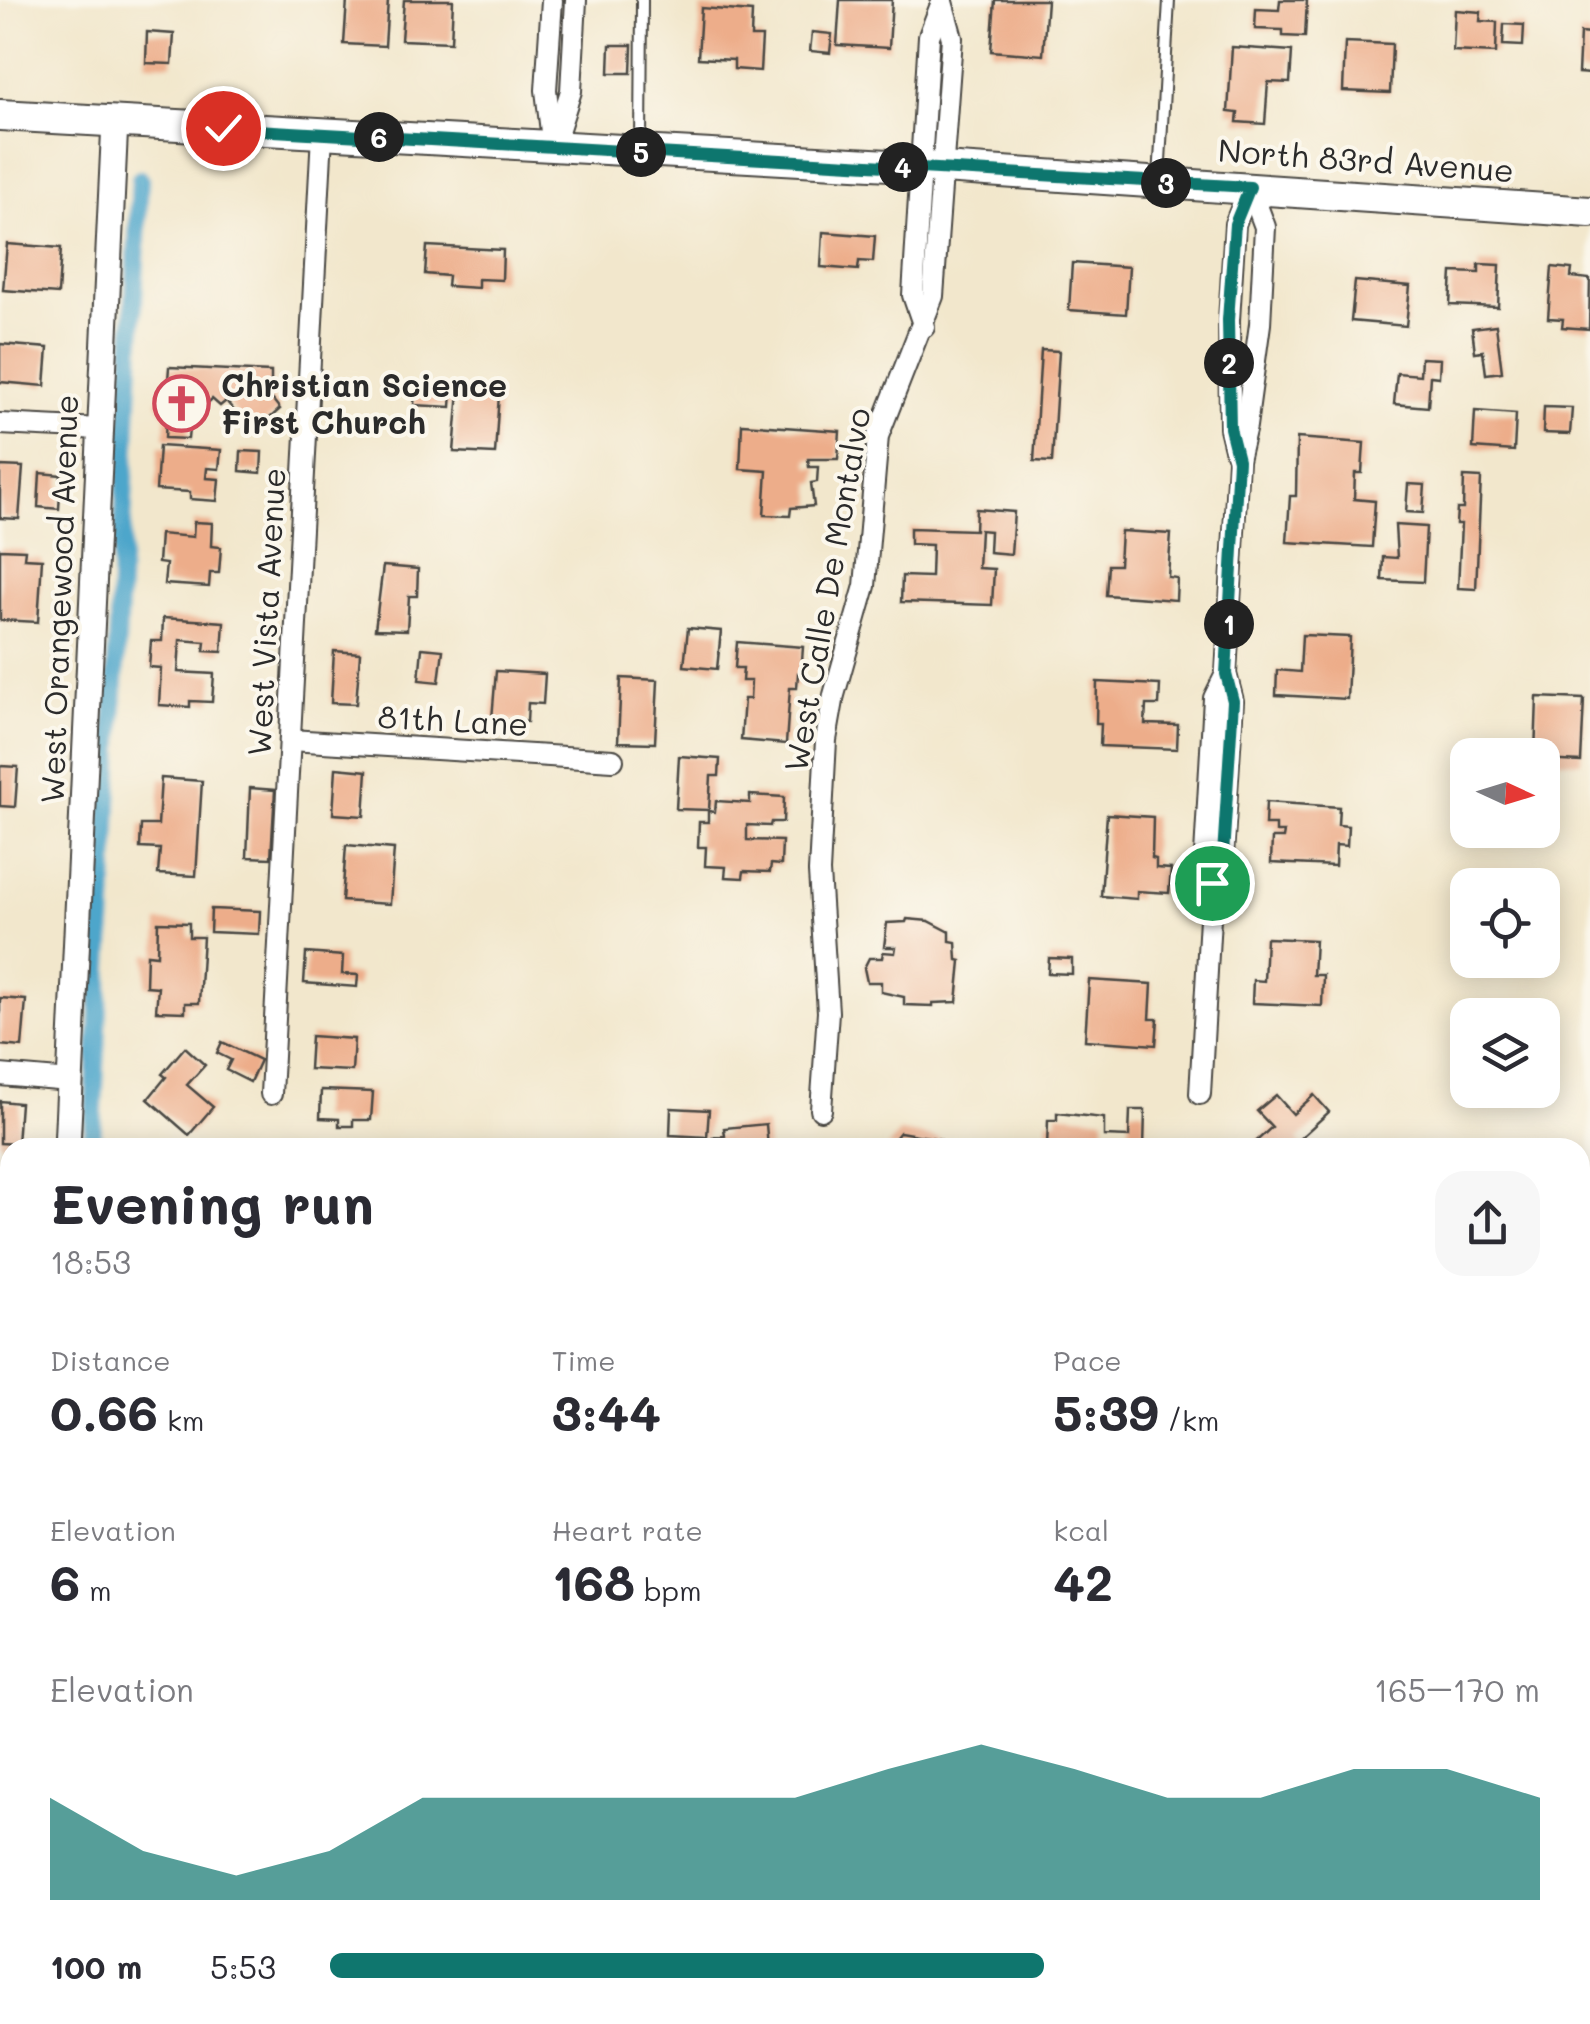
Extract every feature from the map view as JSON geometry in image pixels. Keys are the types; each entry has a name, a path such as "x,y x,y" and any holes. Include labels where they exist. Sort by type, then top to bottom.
{"main road":[{"name":"North 83rd Avenue","path":"0,115 1250,187 1590,212"}],"street":[{"path":"932,168 929,36 942,1"},
{"path":"932,168 952,38 942,1"},
{"path":"552,8 576,8 571,91 553,147 546,90 552,8"},
{"path":"928,66 950,68"},
{"name":"West Orangewood Avenue","path":"67,1138 115,121"},
{"name":"West Vista Avenue","path":"271,1094 322,134"},
{"name":"West Calle De Montalvo","path":"821,1110 828,1012 819,872 826,740 834,695 866,586 878,436 933,296 925,266 932,168"},
{"path":"1238,460 1230,428 1231,287 1235,224 1250,187"},
{"path":"1200,1094 1212,883 1223,855 1233,701 1226,674 1238,460 1246,426 1262,288 1265,227 1250,187"},
{"path":"1231,287 1262,288"},
{"path":"0,424 100,429"},
{"name":"81th Lane","path":"290,740 613,760"},
{"path":"0,1076 70,1080"}],"lane":[{"path":"640,152 642,0"},
{"path":"1159,182 1170,0"}],"building":[{"path":"347,0 388,0 385,46 344,44"},
{"path":"404,0 453,0 451,42 401,40"},
{"path":"840,0 892,0 889,48 837,45"},
{"path":"995,0 1047,0 1043,55 991,51"},
{"path":"1280,0 1307,0 1305,37 1283,36 1283,30 1255,29 1256,9 1279,10"},
{"path":"701,8 752,12 751,37 762,37 760,71 734,69 734,60 698,58"},
{"path":"1455,10 1481,12 1480,21 1497,22 1496,53 1453,51"},
{"path":"1504,24 1524,25 1523,46 1503,45"},
{"path":"147,32 174,34 172,64 146,63"},
{"path":"812,32 832,34 830,53 810,51"},
{"path":"1580,33 1590,34 1590,74 1578,73"},
{"path":"1345,42 1392,44 1390,93 1343,91"},
{"path":"610,45 632,45 631,73 609,73"},
{"path":"1232,47 1292,51 1290,83 1268,82 1265,124 1237,122 1238,113 1228,112"},
{"path":"823,232 875,236 873,262 859,261 858,270 821,267"},
{"path":"7,244 61,248 58,294 3,290"},
{"path":"427,246 503,250 502,280 478,279 478,288 447,286 448,276 425,274"},
{"path":"1072,263 1129,267 1126,314 1069,310"},
{"path":"1479,264 1500,265 1498,307 1450,305 1452,272 1479,273"},
{"path":"1552,267 1572,269 1571,277 1590,279 1589,329 1562,327 1563,319 1548,318"},
{"path":"1355,281 1410,286 1406,326 1351,321"},
{"path":"1496,325 1502,372 1486,374 1483,351 1475,352 1472,328"},
{"path":"0,344 48,348 45,386 0,382"},
{"path":"1041,350 1059,351 1052,462 1034,461"},
{"path":"1421,358 1440,359 1439,377 1430,376 1428,407 1394,404 1397,373 1420,375"},
{"name":"Christian Science First Church","path":"169,367 271,372 271,386 265,390 280,409 253,433 226,401 220,406 212,399 190,419 188,439 165,438 166,416 156,402 173,385 168,380"},
{"path":"415,390 452,392 451,407 414,405"},
{"path":"459,391 499,394 495,454 454,452"},
{"path":"1544,407 1572,408 1570,434 1543,433"},
{"path":"1475,411 1516,414 1514,451 1473,448"},
{"path":"742,424 840,431 838,459 808,459 809,467 818,467 817,482 811,483 814,506 791,508 790,516 764,515 767,471 740,469"},
{"path":"1297,438 1364,443 1362,473 1355,473 1354,499 1375,501 1372,547 1287,542 1290,496 1296,496"},
{"path":"159,446 221,450 219,469 207,468 206,478 219,479 217,501 190,499 190,492 156,490"},
{"path":"241,451 262,452 261,473 240,471"},
{"path":"0,466 23,467 19,519 0,518"},
{"path":"40,473 61,475 59,509 38,507"},
{"path":"1464,477 1481,478 1476,589 1458,588 1461,524 1456,524 1457,509 1463,509"},
{"path":"1408,484 1425,485 1423,513 1406,512"},
{"path":"976,509 1014,512 1011,554 989,552 990,531 980,530 978,568 994,569 992,605 901,602 902,576 931,577 932,545 910,544 910,528 975,530"},
{"path":"194,522 212,523 211,546 221,547 219,573 210,573 209,587 164,584 166,564 158,563 160,534 193,537"},
{"path":"1395,525 1426,527 1423,582 1382,580 1383,557 1397,558"},
{"path":"1121,531 1171,534 1168,577 1177,578 1176,600 1106,595 1108,565 1119,565"},
{"path":"0,549 25,550 24,558 42,559 38,622 0,620"},
{"path":"383,566 418,569 417,596 409,596 407,630 375,629"},
{"path":"163,618 224,622 222,652 204,651 205,642 180,640 178,672 214,674 212,702 190,701 190,707 159,705 161,668 149,667 151,641 162,641"},
{"path":"688,628 721,631 717,669 684,666"},
{"path":"1302,635 1350,637 1347,699 1276,695 1277,670 1300,672"},
{"path":"737,642 803,647 797,688 790,688 786,744 741,740 744,699 750,699 751,681 742,681 743,668 735,668"},
{"path":"422,648 443,650 439,682 419,680"},
{"path":"334,651 360,653 356,704 331,703"},
{"path":"496,671 545,674 543,704 528,703 527,722 492,719"},
{"path":"621,678 658,680 655,743 618,742"},
{"path":"1097,682 1160,685 1159,705 1146,705 1145,724 1178,725 1177,749 1100,746"},
{"path":"1537,697 1584,699 1581,762 1560,761 1560,738 1536,738"},
{"path":"679,756 720,759 719,776 711,776 709,810 676,809"},
{"path":"0,766 18,767 15,807 0,806"},
{"path":"336,768 367,771 364,816 333,814"},
{"path":"161,778 202,781 196,876 158,874 160,849 140,848 141,825 158,825"},
{"path":"250,788 275,790 271,858 247,857"},
{"path":"750,795 784,797 783,822 747,825 747,840 782,841 781,865 771,864 770,872 744,871 743,878 725,877 726,867 705,866 706,847 698,847 699,822 708,822 708,811 715,812 716,801 750,803"},
{"path":"1266,802 1339,807 1338,825 1348,826 1347,846 1336,845 1335,866 1271,863 1272,838 1283,838 1284,832 1276,832 1276,825 1265,825"},
{"path":"1107,814 1153,817 1152,858 1156,859 1156,868 1171,869 1169,893 1137,891 1137,899 1101,896"},
{"path":"346,845 394,849 390,904 342,901"},
{"path":"211,909 260,911 259,934 210,932"},
{"path":"907,919 929,921 950,932 950,941 956,942 957,960 961,961 957,1002 904,1005 904,997 881,992 881,982 867,982 864,968 869,958 882,958 883,952 895,953 896,947 884,947 887,923"},
{"path":"158,922 189,923 189,937 203,937 199,1003 185,1003 185,1012 156,1011 158,987 146,986 147,954 157,955"},
{"path":"1266,938 1315,940 1313,975 1323,975 1322,1006 1252,1003 1253,980 1264,981"},
{"path":"306,953 343,956 342,974 358,975 357,987 304,983"},
{"path":"1049,958 1072,959 1072,974 1048,973"},
{"path":"1089,980 1152,984 1150,1019 1158,1019 1156,1045 1085,1040"},
{"path":"0,998 26,1000 22,1047 0,1045"},
{"path":"311,1036 354,1039 352,1071 309,1069"},
{"path":"222,1042 260,1060 250,1082 226,1070 231,1060 217,1053"},
{"path":"185,1047 205,1065 187,1085 213,1107 189,1135 148,1099 166,1077 162,1074"},
{"path":"321,1090 373,1092 371,1120 353,1120 353,1126 339,1126 339,1119 320,1118"},
{"path":"1276,1095 1293,1114 1314,1095 1329,1112 1300,1138 1260,1138 1272,1127 1257,1111"},
{"path":"0,1101 20,1103 17,1138 0,1138"},
{"path":"671,1108 709,1110 707,1137 670,1135"},
{"path":"1130,1110 1145,1110 1144,1138 1047,1138 1048,1120 1057,1120 1057,1113 1104,1118 1104,1136 1129,1137"},
{"path":"766,1124 767,1138 713,1138 725,1136 724,1128"},
{"path":"900,1132 934,1138 895,1138"}],"waterway":[{"path":"92,1138 140,179"}],"place":[{"name":"Christian Science First Church","path":"182,404"}],"route":[{"path":"223,128 1250,187 1235,224 1228,320 1230,428 1238,460 1226,674 1233,701 1223,855 1212,883"}]}
